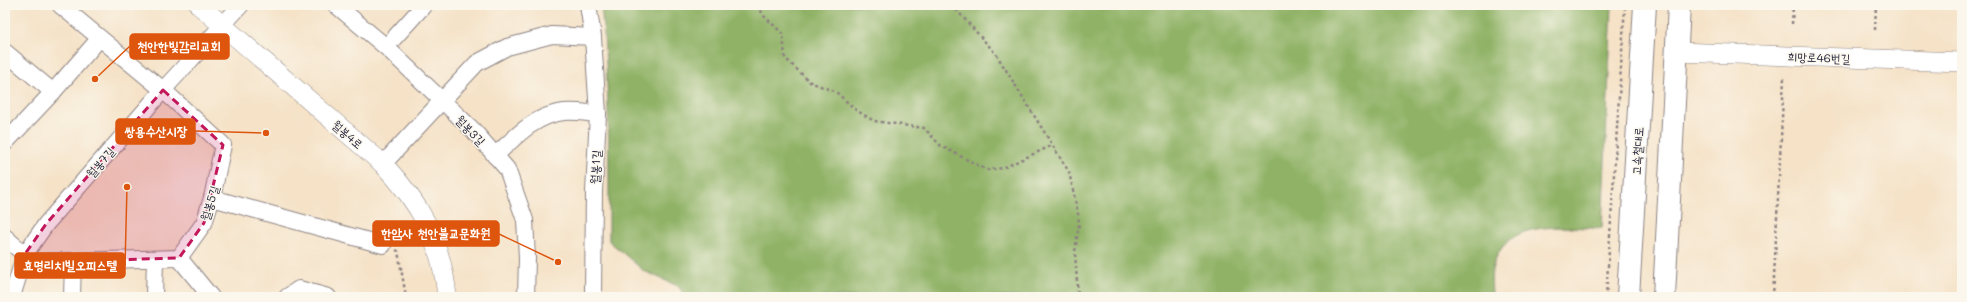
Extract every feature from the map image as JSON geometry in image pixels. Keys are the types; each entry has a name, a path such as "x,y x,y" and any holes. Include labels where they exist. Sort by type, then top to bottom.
{"main road":[{"name":"고속철대로","path":"1628,297 1646,5"},
{"path":"1664,297 1679,5"}],"street":[{"name":"월봉5길","path":"60,5 163,90 223,145 212,198 204,223 179,258"},
{"name":"월봉4로","path":"199,5 383,164 416,202 433,234 445,272 447,297"},
{"name":"월봉7길","path":"12,297 25,254 46,224 163,90 241,5"},
{"name":"월봉3길","path":"336,5 386,48 473,130 507,169 525,220 527,258 526,297"},
{"path":"386,48 424,5"},
{"name":"월봉1길","path":"588,5 593,37 598,114 594,192 593,297"},
{"path":"383,164 441,100 477,64 507,47 552,35 593,37"},
{"path":"5,143 100,39"},
{"path":"5,52 53,92"},
{"name":"희망로46번길","path":"1676,52 1962,62"},
{"path":"495,156 518,134 540,118 564,112 598,114"},
{"path":"212,198 383,245"},
{"path":"5,237 33,262 179,258 211,297"},
{"path":"154,297 155,259"},
{"path":"72,297 73,261"},
{"path":"287,297 299,289 328,297"}],"path":[{"path":"758,5 763,15 783,34 785,58 810,82 836,92 856,110 874,121 924,128 941,146 987,170 1003,168 1051,146"},
{"path":"952,5 996,54 1051,146 1069,172 1078,212 1079,224 1075,252 1078,297"},
{"path":"1606,297 1625,5"},
{"path":"1792,24 1793,5"},
{"path":"1875,30 1876,5"},
{"path":"1773,297 1784,78"},
{"path":"383,245 398,251 406,297"}],"highlighted area":[{"path":"163,90 223,145 204,223 179,258 33,262 25,254 46,224"}],"green space":[{"path":"601,5 1612,5 1602,228 1554,227 1524,232 1511,239 1500,250 1493,266 1491,277 1492,297 686,297 678,286 644,271 609,241 609,152 607,93"}],"place":[{"name":"천안한빛감리교회","path":"95,79"},
{"name":"쌍용수산시장","path":"266,133"},
{"name":"효명리치빌오피스텔","path":"127,187"},
{"name":"한암사 천안불교문화원","path":"558,262"}]}
